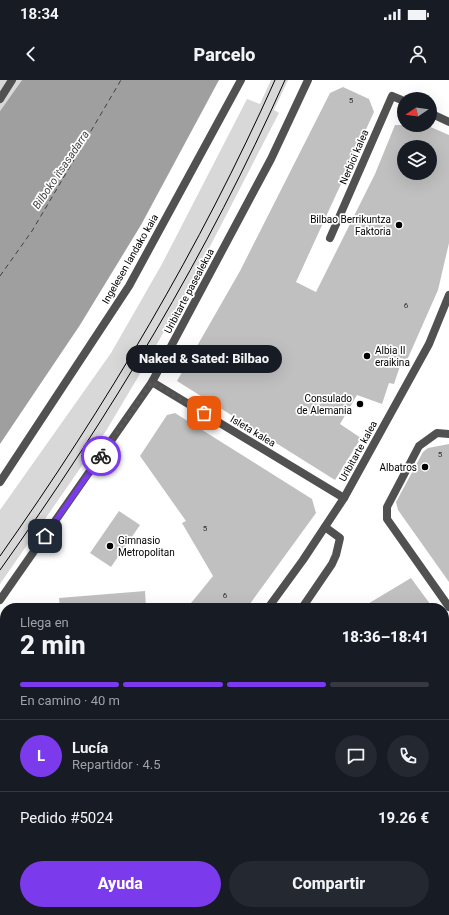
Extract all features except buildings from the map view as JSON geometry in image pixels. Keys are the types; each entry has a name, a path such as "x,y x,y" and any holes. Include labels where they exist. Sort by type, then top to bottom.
{"street":[{"path":"0,99 12,80"},
{"name":"Ingelesen landako kaia","path":"0,482 129,286 241,80"},
{"name":"Uribitarte pasealekua","path":"0,600 152,382 271,159 308,80"},
{"name":"Nerbioi kalea","path":"330,238 392,96 397,98"},
{"path":"437,117 449,122"},
{"name":"Uribitarte kalea","path":"272,603 344,498 429,344 449,295"},
{"name":"Isleta kalea","path":"152,382 344,498"},
{"path":"446,603 387,519 387,507 419,446 437,433 449,434"},
{"path":"305,603 336,555 340,538 325,527"}],"shaded area":[{"path":"0,80 22,80 0,111"},
{"path":"271,80 288,80 274,110 279,113 187,291 106,431 0,584 0,510 111,353 162,264 247,99 260,104"}],"water":[{"name":"Bilboko itsasadarra","path":"22,80 219,80 141,225 80,325 0,444 0,111"}],"ferry route":[{"path":"0,276 32,231 121,80"}],"tram line":[{"path":"0,556 77,442 149,325 215,204 246,143 275,80"},
{"path":"0,570 80,453 155,332 223,208 285,80"}],"way so far":[{"path":"101,456 152,382 204,413"}],"place":[{"name":"Bilbao Berrikuntza Faktoria","path":"399,225"},
{"name":"Albia II eraikina","path":"367,356"},
{"name":"Consulado de Alemania","path":"360,404"},
{"name":"Naked & Sated: Bilbao","path":"204,413"},
{"name":"Albatros","path":"425,467"},
{"name":"Gimnasio Metropolitan","path":"110,546"}],"route":[{"path":"45,536 101,456"}]}
